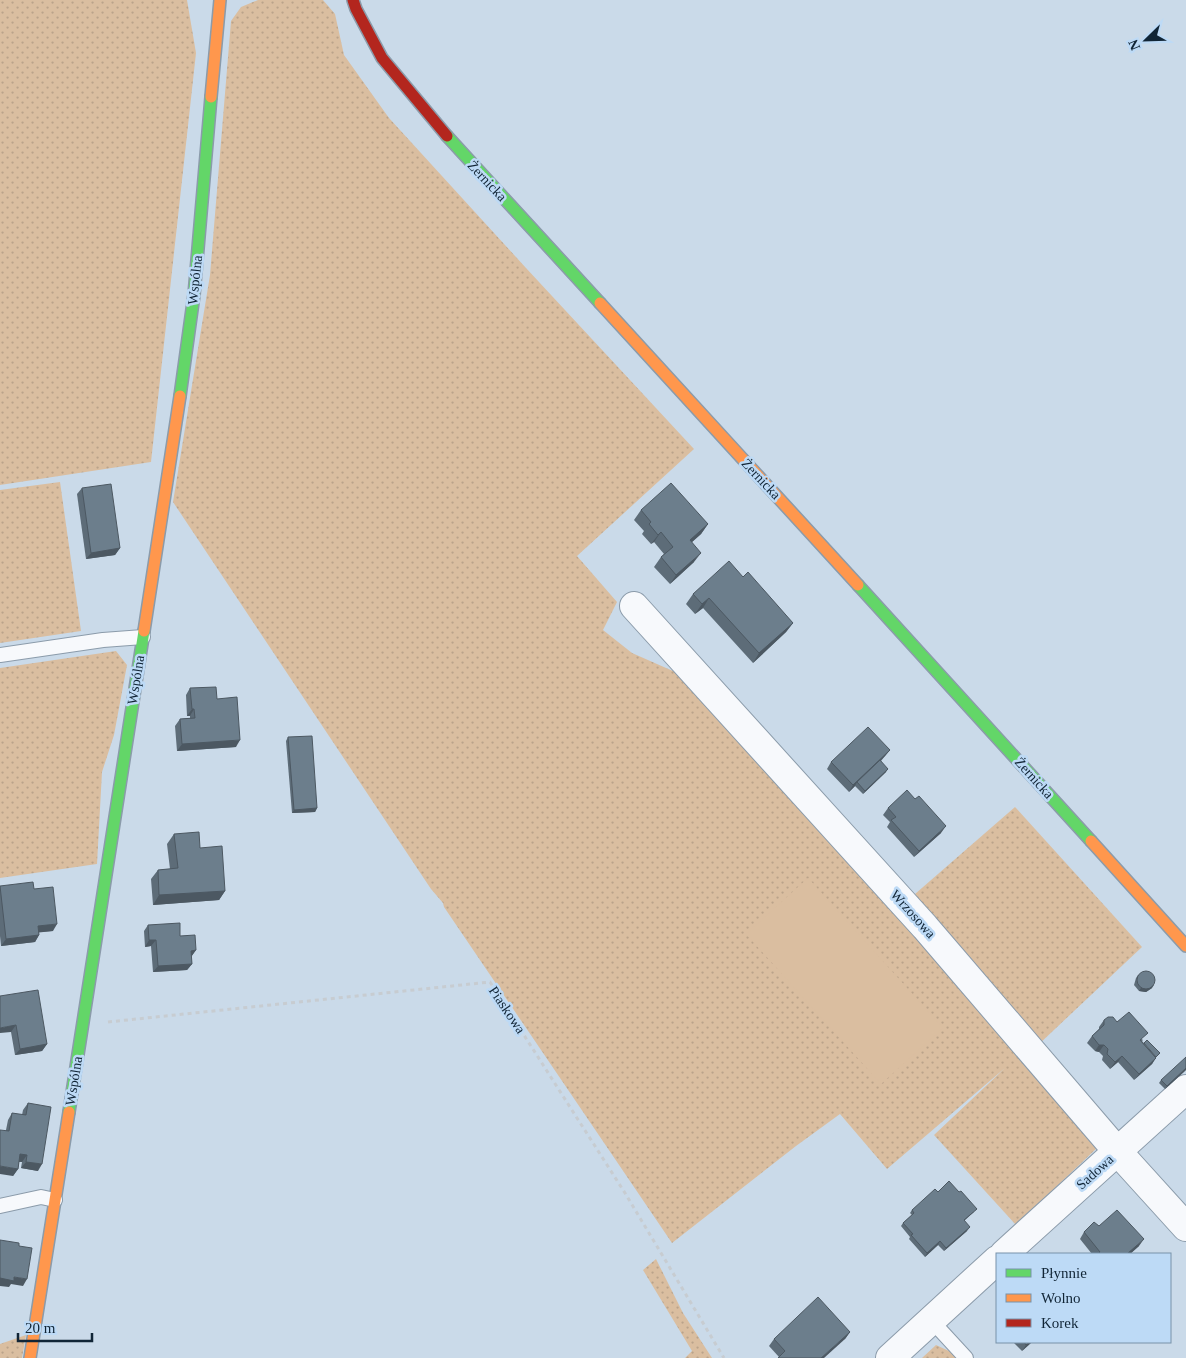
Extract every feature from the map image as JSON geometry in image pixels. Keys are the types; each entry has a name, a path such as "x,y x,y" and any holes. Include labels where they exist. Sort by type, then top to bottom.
{"street":[{"name":"Wspólna","path":"30,1358 143,637 194,295 220,0"},
{"name":"Żernicka","path":"353,0 382,58 439,128 938,672 1186,946"},
{"name":"Wrzosowa","path":"634,606 925,928 1118,1152 1186,1227"},
{"name":"Sadowa","path":"1005,1253 1186,1089"},
{"path":"890,1358 996,1261"}],"lane":[{"path":"0,655 103,640 143,637"},
{"path":"0,1206 41,1197 55,1200"},
{"path":"931,1320 966,1358"}],"path":[{"name":"Piaskowa","path":"83,1025 490,982 625,1193 724,1358"}],"shaded area":[{"path":"0,0 187,0 196,53 151,462 0,485"},
{"path":"258,0 323,0 335,14 344,55 389,118 694,449 577,556 617,602 603,630 632,653 682,675 895,911 1098,1147 1016,1225 934,1135 1005,1068 887,1169 840,1114 672,1243 443,903 431,889 173,502 210,275 231,21 241,7"},
{"path":"60,482 81,631 0,643 0,490"},
{"path":"116,651 127,665 114,735 102,772 97,864 0,878 0,668"},
{"path":"1015,807 1142,947 1038,1045 954,945 915,894"},
{"path":"808,878 943,1028 881,1084 746,934"},
{"path":"656,1259 683,1313 712,1358 685,1358 692,1351 643,1270"},
{"path":"26,1335 22,1358 0,1358 0,1344"},
{"path":"936,1345 949,1351 957,1358 922,1358"}],"building":[{"path":"671,483 708,524 690,540 701,553 676,575 661,557 673,547 661,532 658,535 649,524 651,522 641,510"},
{"path":"111,484 120,548 91,553 82,488"},
{"path":"729,561 743,577 748,572 793,623 759,653 709,598 702,604 693,594"},
{"path":"216,687 217,699 237,697 240,740 182,744 180,719 195,718 190,688"},
{"path":"868,727 890,750 853,785 831,762"},
{"path":"312,736 317,808 294,810 288,737"},
{"path":"880,760 888,769 865,791 857,782"},
{"path":"907,790 915,799 919,796 946,826 919,851 891,820 896,817 888,808"},
{"path":"199,832 200,848 222,846 225,891 159,895 158,870 178,868 174,834"},
{"path":"33,882 34,889 53,887 57,924 38,926 39,935 6,939 0,886"},
{"path":"180,923 180,936 195,935 196,950 191,951 192,964 158,966 156,940 149,940 148,925"},
{"path":"1146,971 1152,974 1155,980 1152,986 1146,989 1140,986 1137,980 1140,974"},
{"path":"38,990 47,1044 20,1049 16,1025 0,1028 0,996"},
{"path":"1129,1012 1148,1033 1140,1040 1156,1058 1139,1074 1122,1056 1115,1062 1107,1054 1108,1049 1104,1045 1099,1045 1092,1036 1104,1025 1104,1020 1108,1017 1113,1017 1117,1022"},
{"path":"1147,1040 1160,1053 1156,1057 1144,1043"},
{"path":"1186,1057 1186,1068 1167,1086 1161,1080"},
{"path":"28,1103 51,1107 42,1164 26,1162 27,1155 20,1154 18,1169 0,1166 0,1130 9,1131 12,1113 26,1115"},
{"path":"949,1181 977,1209 964,1220 970,1227 946,1248 940,1241 927,1253 903,1223 914,1213 912,1210 935,1189 938,1192"},
{"path":"1117,1210 1144,1239 1128,1253 1099,1253 1084,1232 1094,1222 1099,1226"},
{"path":"0,1240 19,1243 19,1246 32,1248 27,1279 14,1277 14,1281 0,1278"},
{"path":"818,1297 850,1332 821,1358 778,1358 785,1351 774,1339"}],"traffic: fast":[{"path":"180,396 194,295 211,97"},
{"path":"447,136 600,303"},
{"path":"858,585 1091,841"},
{"path":"69,1112 144,631"}],"traffic: slow":[{"path":"211,97 220,0"},
{"path":"600,303 858,585"},
{"path":"144,631 180,396"},
{"path":"1091,841 1186,946"},
{"path":"30,1358 69,1112"}],"traffic: jam":[{"path":"353,0 382,58 447,136"}]}
